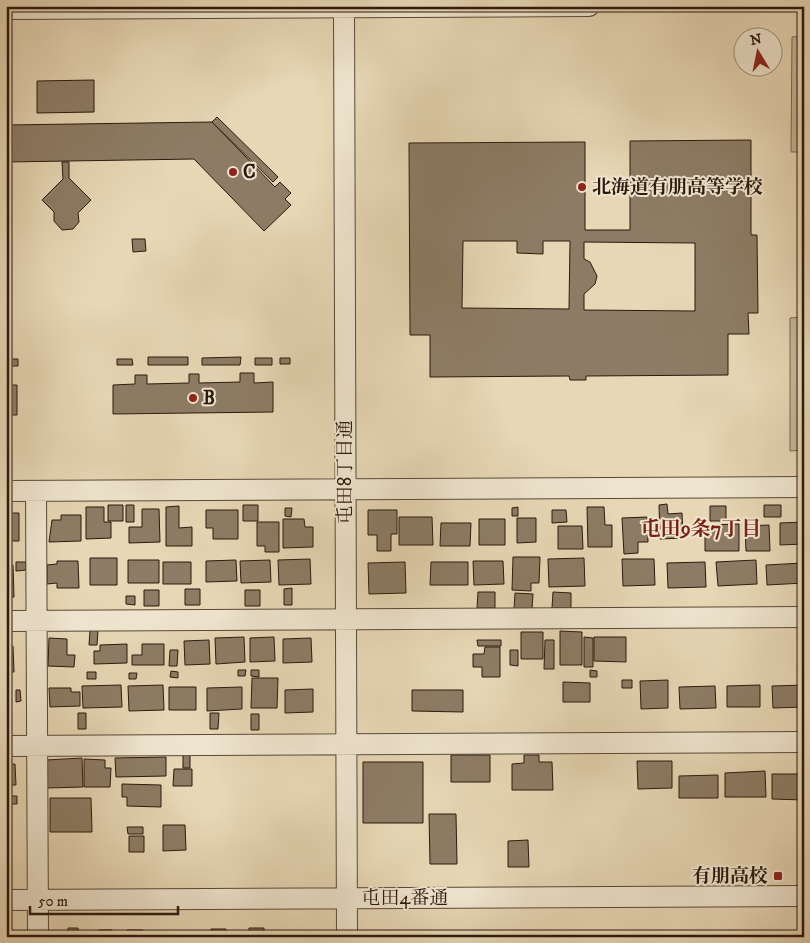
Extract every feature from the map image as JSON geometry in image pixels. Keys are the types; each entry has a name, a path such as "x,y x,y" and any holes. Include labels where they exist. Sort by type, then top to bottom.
{"street":[{"path":"6,9 589,6"},
{"name":"屯田8丁目通","path":"344,8 346,488 344,619 347,937"},
{"path":"6,491 804,487"},
{"path":"36,491 38,937"},
{"path":"6,621 804,616"},
{"path":"6,746 804,742"},
{"name":"屯田4番通","path":"6,900 804,896"}],"shaded area":[{"path":"804,36 804,152 791,152 792,37"},
{"path":"804,317 804,450 790,451 790,318"}],"building":[{"path":"94,80 94,112 37,113 37,81"},
{"path":"217,117 278,177 273,182 212,122"},
{"name":"C","path":"212,122 275,187 280,182 291,193 285,199 291,205 264,231 194,159 6,162 6,125"},
{"path":"751,140 751,235 757,235 758,313 748,313 749,334 728,334 728,375 586,376 586,380 570,380 569,376 430,377 430,335 410,335 409,143 585,142 585,230 630,230 630,141","holes":["463,241 517,241 517,253 543,254 543,241 570,241 569,309 462,308","584,242 695,243 695,311 584,310 584,294 595,284 597,276 590,262 584,259"]},
{"path":"62,162 69,162 69,178 91,200 78,213 79,222 73,229 62,230 54,221 54,212 42,200 63,179"},
{"path":"132,239 145,239 146,251 133,252"},
{"path":"148,357 188,357 188,365 148,365"},
{"path":"241,357 240,365 202,365 202,358"},
{"path":"255,358 272,358 272,365 255,365"},
{"path":"280,358 290,358 290,364 280,364"},
{"path":"6,359 18,359 18,366 6,366"},
{"path":"117,359 132,359 133,365 117,365"},
{"name":"B","path":"240,373 254,373 254,383 273,382 273,412 113,414 113,385 135,384 135,375 147,375 147,384 189,383 189,374 199,374 199,383 240,382"},
{"path":"6,385 17,385 17,415 6,415"},
{"path":"667,504 668,514 682,513 683,538 660,539 659,505"},
{"path":"108,505 123,505 123,521 108,521"},
{"path":"126,505 134,505 134,522 126,522"},
{"path":"243,505 258,505 258,521 243,521"},
{"path":"764,505 781,505 781,517 764,517"},
{"path":"179,506 179,528 192,527 192,546 166,546 166,507"},
{"path":"710,506 726,506 726,521 710,521"},
{"path":"86,507 104,507 104,522 111,522 111,538 86,539"},
{"path":"518,507 518,516 512,516 512,508"},
{"path":"587,507 604,507 605,525 612,525 612,547 588,547"},
{"path":"285,508 292,508 291,517 285,516"},
{"path":"142,509 159,509 160,542 129,543 129,527 142,527"},
{"path":"206,510 238,510 238,539 213,539 213,528 206,528"},
{"path":"368,510 397,510 397,534 391,534 391,551 377,551 377,535 368,535"},
{"path":"552,510 566,510 567,522 552,523"},
{"path":"6,513 19,513 19,541 6,541"},
{"path":"61,515 81,515 81,541 49,542 52,520 61,520"},
{"path":"399,517 432,517 433,545 399,545"},
{"path":"647,517 648,542 638,542 638,553 624,554 622,518"},
{"path":"517,518 536,518 536,542 517,543"},
{"path":"283,519 304,519 305,527 313,527 313,547 283,548"},
{"path":"479,519 505,519 505,545 479,545"},
{"path":"257,522 279,522 279,552 265,552 265,546 257,546"},
{"path":"804,522 804,544 780,545 780,523"},
{"path":"441,523 471,523 470,546 440,546"},
{"path":"739,524 739,551 705,551 705,525"},
{"path":"769,525 770,551 746,551 745,526"},
{"path":"558,526 582,526 583,549 558,549"},
{"path":"513,557 540,557 539,583 531,583 531,591 512,590"},
{"path":"90,558 117,558 117,585 90,585"},
{"path":"584,558 585,586 549,587 548,559"},
{"path":"310,559 311,584 279,585 278,560"},
{"path":"622,559 654,559 655,585 623,586"},
{"path":"128,560 159,560 159,583 128,583"},
{"path":"236,560 237,581 206,582 206,561"},
{"path":"270,560 271,582 241,583 240,561"},
{"path":"756,560 757,584 718,586 716,562"},
{"path":"57,561 78,561 79,588 57,588 57,583 47,584 47,565 57,564"},
{"path":"473,561 503,561 504,584 474,585"},
{"path":"16,562 26,562 26,570 16,571"},
{"path":"163,562 191,562 191,584 163,584"},
{"path":"405,562 406,593 369,594 368,563"},
{"path":"431,562 468,562 468,585 430,585"},
{"path":"705,562 706,587 668,588 667,563"},
{"path":"803,563 804,583 767,585 766,565"},
{"path":"13,565 14,597 6,597 6,566"},
{"path":"292,588 292,605 284,605 284,589"},
{"path":"185,589 200,589 200,605 185,605"},
{"path":"144,590 159,590 159,606 144,606"},
{"path":"245,590 260,590 260,606 245,606"},
{"path":"478,592 495,592 495,608 477,608"},
{"path":"553,592 571,593 571,608 552,608"},
{"path":"515,593 533,594 532,609 514,609"},
{"path":"126,596 135,596 135,605 126,604"},
{"path":"90,630 98,630 97,645 89,645"},
{"path":"560,631 582,632 582,665 560,665"},
{"path":"521,632 543,632 543,659 521,659"},
{"path":"244,637 245,662 216,664 215,638"},
{"path":"274,637 275,661 250,662 250,638"},
{"path":"584,637 593,638 593,667 584,667"},
{"path":"594,637 626,637 626,662 594,661"},
{"path":"49,638 67,639 67,655 75,655 74,667 48,666"},
{"path":"311,638 312,662 283,663 283,639"},
{"path":"209,640 210,664 185,665 184,641"},
{"path":"477,640 501,640 501,646 478,646"},
{"path":"545,640 554,640 554,669 544,669"},
{"path":"127,644 127,663 94,664 94,651 100,651 100,645"},
{"path":"142,644 164,644 164,665 132,665 132,655 142,655"},
{"path":"6,646 13,646 14,672 6,672"},
{"path":"485,647 500,647 500,677 482,677 482,667 473,667 473,654 484,654"},
{"path":"170,650 178,650 177,666 169,666"},
{"path":"510,650 518,650 518,666 510,665"},
{"path":"238,670 246,670 245,676 238,676"},
{"path":"251,670 259,670 259,677 251,676"},
{"path":"590,670 597,671 597,677 590,677"},
{"path":"171,671 178,672 178,678 170,677"},
{"path":"87,672 96,672 96,679 87,679"},
{"path":"129,673 137,673 136,679 129,679"},
{"path":"252,678 278,678 277,708 251,708"},
{"path":"622,680 632,680 632,688 622,688"},
{"path":"668,680 668,708 641,709 640,681"},
{"path":"563,682 590,683 590,702 563,702"},
{"path":"121,685 122,707 83,708 82,686"},
{"path":"163,685 164,710 129,711 128,686"},
{"path":"760,685 760,707 727,707 727,686"},
{"path":"804,685 804,707 773,708 772,686"},
{"path":"715,686 716,708 680,709 679,687"},
{"path":"169,687 196,687 196,710 169,710"},
{"path":"242,687 242,709 207,711 207,688"},
{"path":"6,688 10,688 9,715 6,715"},
{"path":"49,688 71,688 71,692 80,692 80,706 50,707"},
{"path":"313,689 313,712 285,713 285,690"},
{"path":"16,690 20,690 21,701 16,702"},
{"path":"412,690 463,690 463,712 412,711"},
{"path":"78,713 86,713 86,729 78,729"},
{"path":"210,713 219,713 218,729 210,729"},
{"path":"251,714 259,714 259,730 251,730"},
{"path":"183,752 190,752 190,768 183,768"},
{"path":"451,755 490,755 490,782 451,782"},
{"path":"524,755 539,755 539,762 552,762 553,790 512,790 512,764 524,763"},
{"path":"166,757 166,776 116,777 115,758"},
{"path":"82,758 83,787 47,788 46,760"},
{"path":"84,759 105,760 105,768 111,768 110,787 84,787"},
{"path":"637,761 672,761 672,788 638,789"},
{"path":"363,762 423,762 423,823 363,823"},
{"path":"6,764 15,764 16,785 6,785"},
{"path":"174,769 192,769 192,786 173,786"},
{"path":"765,771 766,797 725,797 725,773"},
{"path":"772,774 804,774 804,800 772,799"},
{"path":"718,775 718,798 679,798 679,776"},
{"path":"122,784 161,785 161,807 127,806 127,797 122,797"},
{"path":"6,796 17,796 17,804 6,804"},
{"path":"50,798 91,798 92,832 50,832"},
{"path":"429,814 456,814 457,864 430,864"},
{"path":"163,825 185,825 186,850 163,851"},
{"path":"127,827 143,827 143,834 128,834"},
{"path":"129,836 144,836 144,852 129,852"},
{"path":"528,840 529,867 508,867 508,841"},
{"path":"68,928 78,928 78,937 56,937 68,936"},
{"path":"249,928 264,928 264,937 249,937"},
{"path":"211,929 226,929 226,937 211,937"},
{"path":"99,930 112,930 112,937 99,937"},
{"path":"127,930 143,930 143,937 127,937"}],"place":[{"name":"C","path":"233,172"},
{"name":"北海道有朋高等学校","path":"582,187"},
{"name":"B","path":"193,398"},
{"name":"有朋高校","path":"778,876"}],"district":[{"name":"屯田9条7丁目","path":"701,529"}]}
